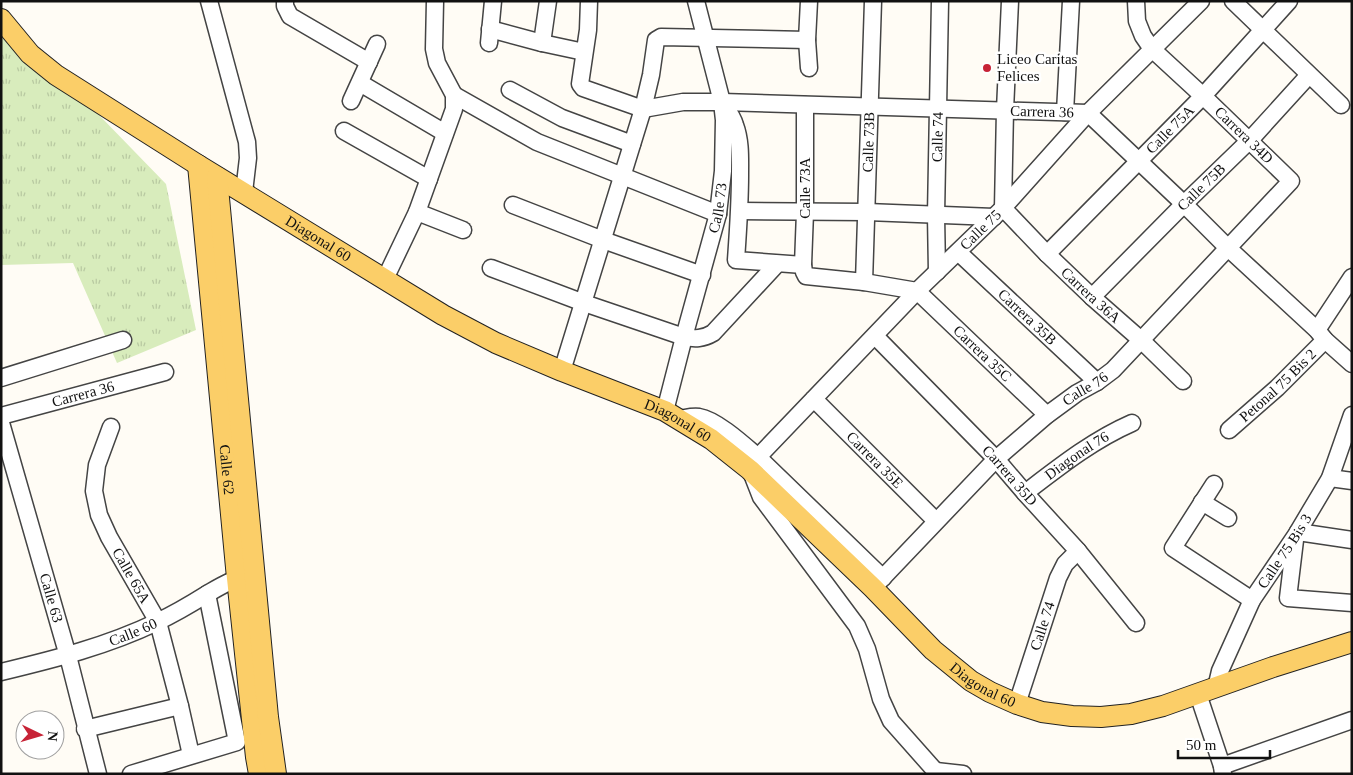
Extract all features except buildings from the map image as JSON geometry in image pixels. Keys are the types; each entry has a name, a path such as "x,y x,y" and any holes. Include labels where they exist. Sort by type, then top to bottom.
{"main road":[{"name":"Diagonal 60","path":"1,19 30,54 56,75 217,177 470,330 562,371 672,415 754,464 878,583 933,650 971,681 990,692 1017,704 1042,712 1102,717 1131,714 1162,706 1273,667 1352,642"},
{"name":"Calle 62","path":"198,165 246,576 276,774"},
{"name":"Calle 62","path":"217,177 246,576 256,757 259,774"}],"street":[{"path":"209,1 247,142 248,158 244,192"},
{"path":"285,1 285,6 290,16 369,62"},
{"path":"385,279 417,212 454,109 454,95 437,63 434,49 435,1"},
{"path":"494,1 490,36 542,43 584,52"},
{"path":"542,43 548,1"},
{"path":"589,1 588,30 580,84 583,88 643,109"},
{"name":"Calle 73","path":"672,415 684,338 718,214 724,163 722,102 696,1"},
{"path":"809,1 807,40 809,68"},
{"name":"Calle 73B","path":"864,282 873,1"},
{"name":"Calle 74","path":"937,272 936,215 940,1"},
{"path":"740,211 867,212 936,215 998,212 1010,1"},
{"path":"1065,112 1071,1"},
{"name":"Carrera 34D","path":"1136,1 1137,21 1143,36 1152,49 1291,181"},
{"name":"Calle 75","path":"754,464 917,292 998,212 1088,113 1201,1"},
{"path":"1233,1 1341,106"},
{"name":"Calle 75A","path":"1047,254 1203,96 1289,1"},
{"path":"562,371 643,109 651,75 656,40 661,37 807,40"},
{"path":"351,102 377,44"},
{"name":"Calle 75B","path":"1092,297 1250,140 1309,75"},
{"path":"360,83 445,133"},
{"path":"510,90 562,118 632,144"},
{"path":"454,95 537,142 718,214"},
{"name":"Carrera 36","path":"643,109 683,102 722,102 1088,113 1352,364"},
{"path":"722,102 736,127 738,141 740,211 736,260 804,269 806,276 864,282 917,292"},
{"name":"Calle 73A","path":"804,104 804,269"},
{"path":"344,131 429,179"},
{"name":"Calle 76","path":"878,583 996,459 1047,415 1113,370 1291,181"},
{"path":"513,205 603,240 702,275"},
{"path":"417,212 463,230"},
{"name":"Carrera 36A","path":"998,212 1047,254 1183,381"},
{"name":"Carrera 35B","path":"958,252 1097,382"},
{"path":"491,268 684,338 695,339 705,338 713,333 777,264"},
{"name":"Petonal 75 Bis 2","path":"1230,430 1277,388 1321,335 1352,277"},
{"name":"Carrera 35C","path":"917,292 1047,415"},
{"name":"Carrera 35D","path":"875,336 996,459 1024,493 1078,551 1136,623"},
{"path":"1,378 123,340"},
{"name":"Carrera 36","path":"1,416 165,372"},
{"name":"Carrera 35E","path":"814,399 936,521"},
{"name":"Calle 75 Bis 3","path":"1207,691 1220,671 1252,600 1297,534 1330,478 1351,418"},
{"name":"Diagonal 76","path":"1024,493 1076,454 1113,431 1132,423"},
{"name":"Calle 63","path":"1,424 68,656 98,774"},
{"name":"Calle 65A","path":"111,427 96,465 94,491 99,515 158,622 191,755"},
{"path":"754,464 761,497 857,626 867,649 881,699 891,721 937,772 963,774"},
{"path":"1330,478 1352,481"},
{"path":"1214,484 1173,548 1252,600"},
{"path":"1202,502 1228,518"},
{"path":"1352,540 1297,534 1288,598 1352,603"},
{"name":"Calle 74","path":"1017,704 1058,578 1065,564 1078,551"},
{"name":"Calle 60","path":"1,672 108,644 158,622 221,585 246,576"},
{"path":"131,774 237,742 207,594"},
{"path":"1207,691 1222,770 1352,720"},
{"path":"86,729 180,706"}],"green space":[{"path":"1,14 166,184 196,330 117,363 73,263 1,265"}],"place":[{"name":"Liceo Caritas Felices","path":"987,68"}]}
